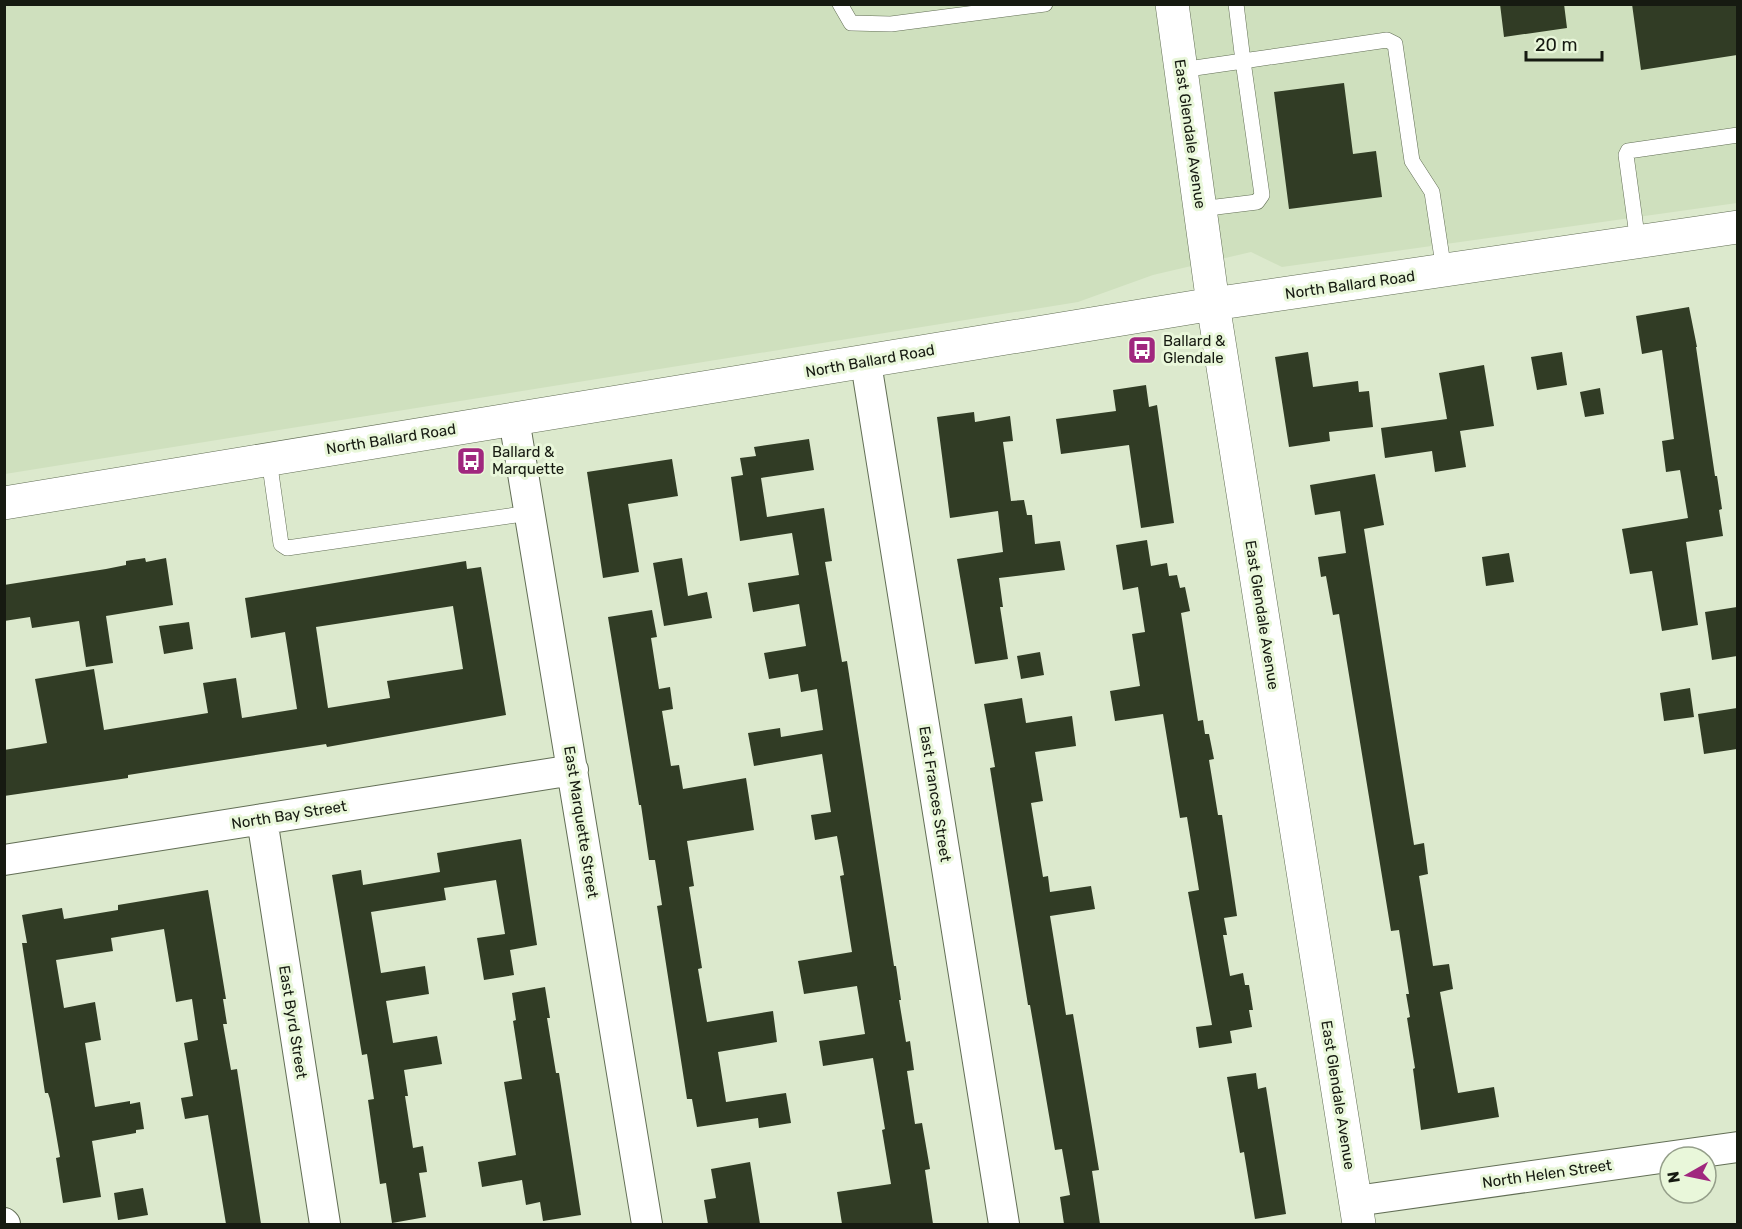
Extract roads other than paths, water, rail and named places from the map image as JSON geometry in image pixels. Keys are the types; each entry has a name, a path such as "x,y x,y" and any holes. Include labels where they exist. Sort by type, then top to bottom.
{"main road":[{"name":"East Glendale Avenue","path":"1172,4 1213,304 1358,1213"},
{"name":"North Ballard Road","path":"4,503 866,363 1213,304 1737,227"}],"street":[{"name":"East Frances Street","path":"866,363 1004,1224"},
{"name":"East Marquette Street","path":"514,419 647,1224"},
{"name":"North Bay Street","path":"4,860 573,770"},
{"name":"East Byrd Street","path":"262,819 325,1224"},
{"name":"North Helen Street","path":"1358,1213 1737,1147"}],"lane":[{"path":"840,4 851,23 891,24 1045,4"},
{"path":"1200,209 1257,202 1262,195 1236,4"},
{"path":"1181,70 1387,40 1395,44 1412,161 1432,192 1444,271"},
{"path":"1638,243 1626,155 1628,151 1737,135"},
{"path":"268,459 281,544 286,548 530,513"}],"place":[{"name":"Ballard & Glendale","path":"1142,350"},
{"name":"Ballard & Marquette","path":"471,461"}]}
